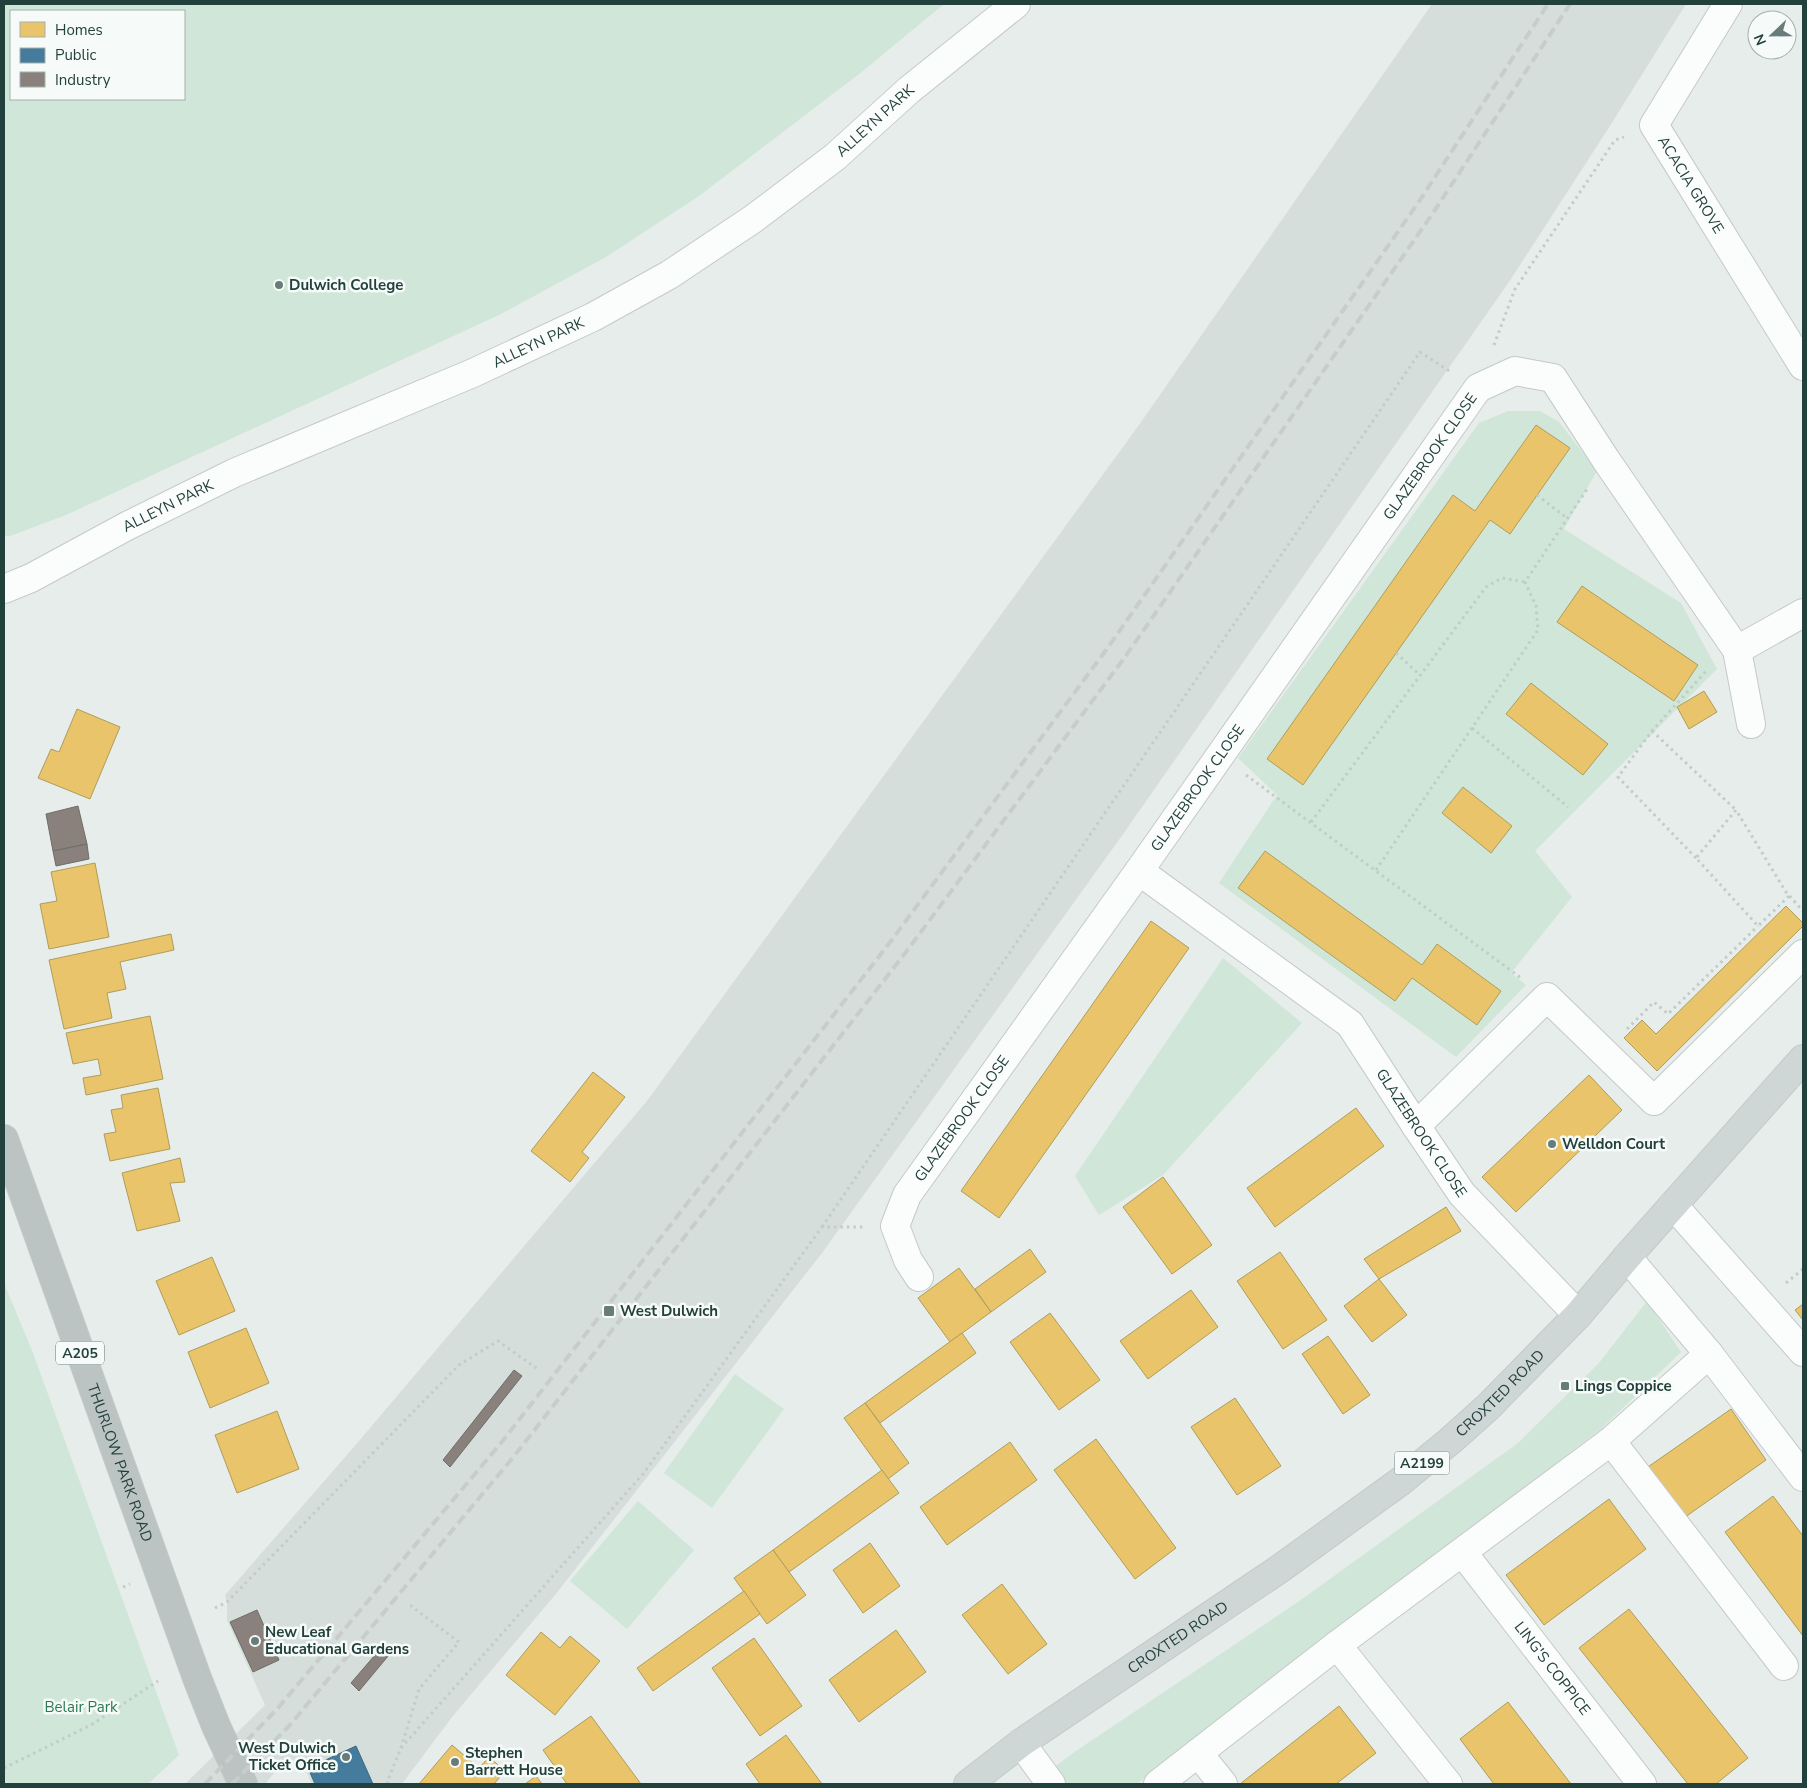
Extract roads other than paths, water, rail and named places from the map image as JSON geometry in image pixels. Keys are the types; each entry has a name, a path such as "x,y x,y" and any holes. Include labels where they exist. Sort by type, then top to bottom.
{"highway":[{"name":"THURLOW PARK ROAD","path":"4,1139 198,1678 216,1726 243,1784"}],"main road":[{"name":"CROXTED ROAD","path":"968,1784 1021,1744 1278,1570 1400,1481 1450,1441 1488,1407 1578,1315 1803,1059"}],"street":[{"name":"ALLEYN PARK","path":"4,589 31,578 127,526 234,473 473,373 593,317 669,275 753,220 835,156 909,90 1016,4"},
{"name":"ACACIA GROVE","path":"1728,4 1654,125 1803,366"},
{"name":"GLAZEBROOK CLOSE","path":"919,1277 908,1260 895,1226 907,1195 1139,871 1478,388 1515,371 1553,378 1606,460 1737,650"},
{"path":"1751,724 1737,650 1803,613"},
{"name":"GLAZEBROOK CLOSE","path":"1139,871 1350,1024 1462,1194 1578,1315"},
{"path":"1416,1126 1547,997 1654,1100 1803,954"},
{"path":"1673,1205 1803,1352"},
{"path":"1627,1257 1709,1354 1803,1478"},
{"path":"1158,1784 1337,1645 1611,1441 1709,1354"},
{"path":"1611,1441 1784,1666"},
{"name":"LING'S COPPICE","path":"1463,1553 1642,1784"},
{"path":"1337,1645 1448,1784"},
{"path":"1021,1744 1051,1784"},
{"path":"1198,1754 1223,1784"}],"railway":[{"path":"205,1784 278,1708 501,1443 891,941 1109,646 1418,203 1548,4"},
{"path":"232,1784 290,1725 515,1455 906,952 1125,657 1433,213 1570,4"}],"place":[{"name":"Dulwich College","path":"279,285"},
{"name":"Welldon Court","path":"1552,1144"},
{"name":"West Dulwich","path":"609,1311"},
{"name":"Lings Coppice","path":"1565,1386"},
{"name":"New Leaf Educational Gardens","path":"255,1641"},
{"name":"West Dulwich Ticket Office","path":"346,1757"},
{"name":"Stephen Barrett House","path":"455,1762"}],"park label":[{"name":"Belair Park","path":"81,1707"}]}
